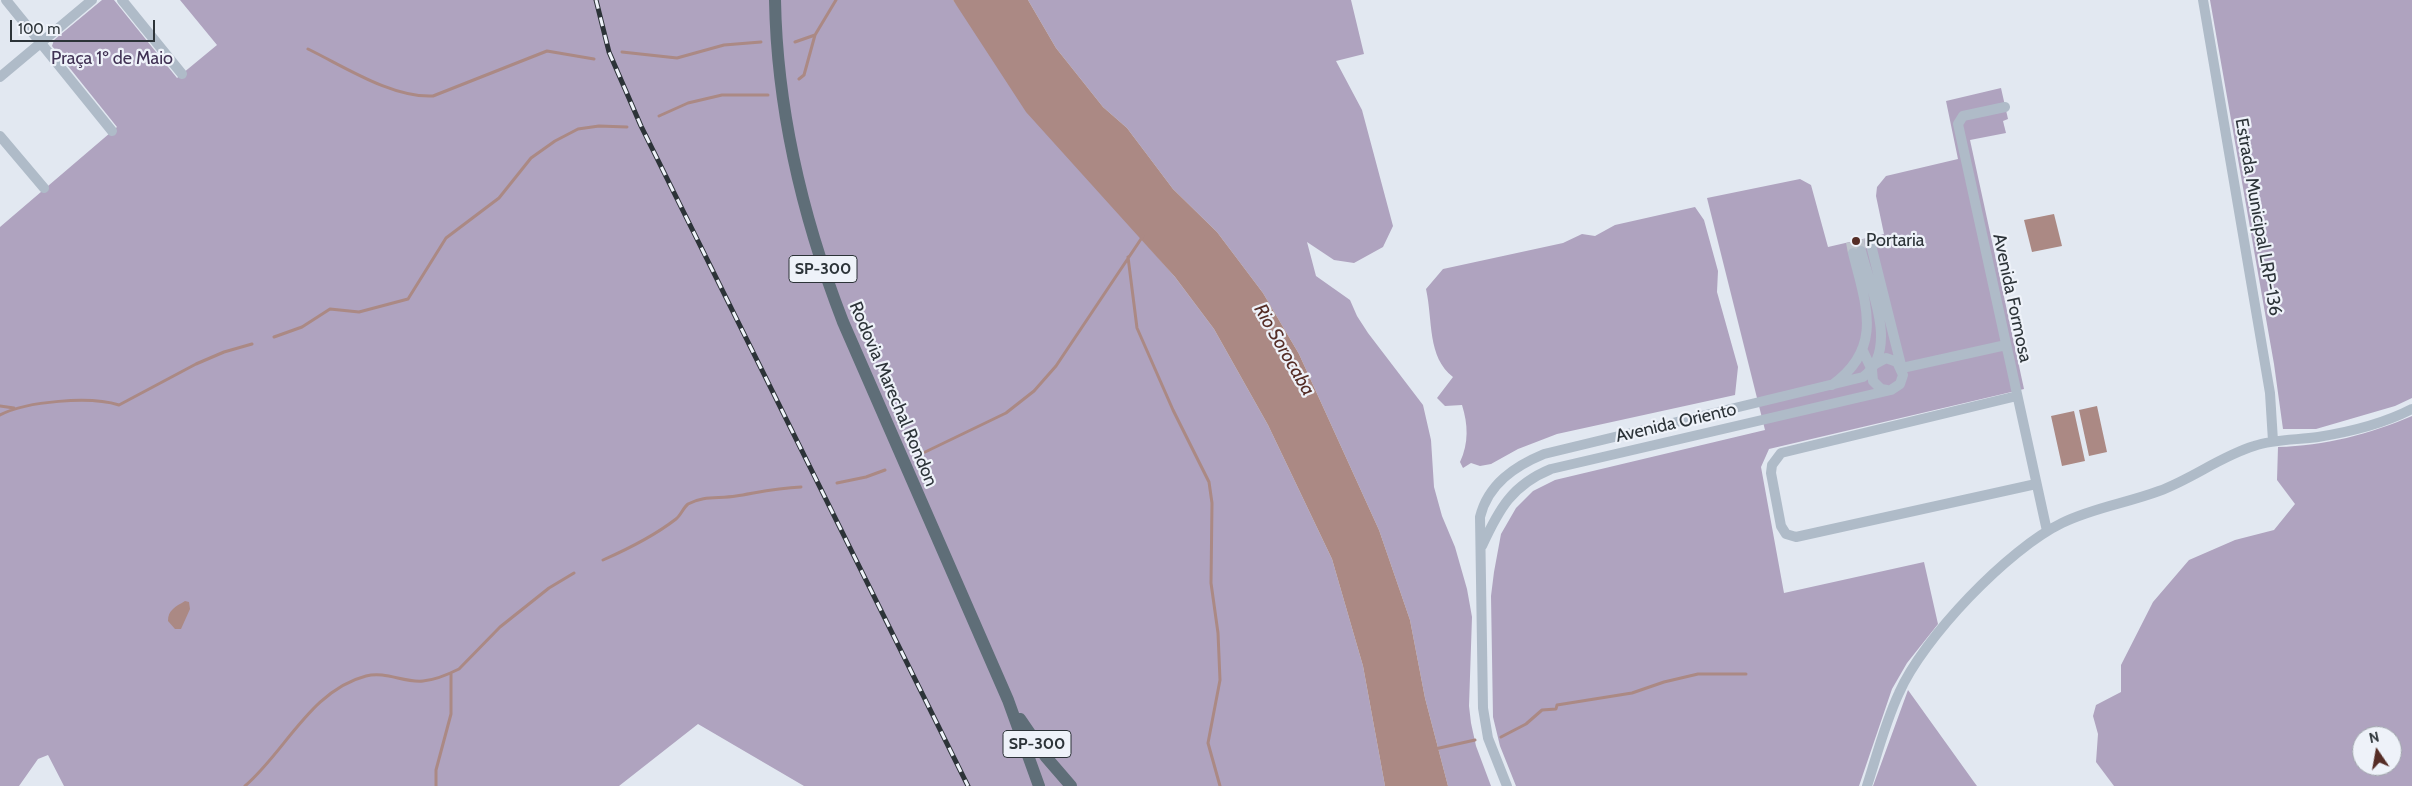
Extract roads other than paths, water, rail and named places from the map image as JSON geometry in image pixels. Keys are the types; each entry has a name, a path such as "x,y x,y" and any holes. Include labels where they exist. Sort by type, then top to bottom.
{"main road":[{"name":"Rodovia Marechal Rondon","path":"775,0 779,67 787,125 805,211 822,267 843,322 1008,700 1039,786"},
{"name":"Rodovia Marechal Rondon","path":"1008,700 1042,750 1071,786"}],"street":[{"path":"6,0 112,131"},
{"path":"0,77 92,0"},
{"path":"122,0 182,74"},
{"name":"Estrada Municipal LRP-136","path":"2203,0 2270,393 2273,441"},
{"name":"Avenida Formosa","path":"2005,107 1963,116 1958,124 2047,531"},
{"path":"0,136 44,188"},
{"path":"1862,251 1903,374 1900,384 1887,390 1881,389 1873,381 1874,367 1882,343 1862,251"},
{"name":"Avenida Oriento","path":"1828,387 1844,376 1862,350 1868,326 1862,251"},
{"path":"1868,326 1882,343"},
{"path":"1901,367 2006,345"},
{"path":"1862,350 1874,367"},
{"path":"1874,367 1886,358 1892,359 1901,367"},
{"name":"Avenida Oriento","path":"1506,786 1492,749 1484,718 1480,517 1482,506 1500,481 1527,461 1567,448 1857,380 1874,367"},
{"name":"Avenida Oriento","path":"1481,550 1497,515 1507,501 1525,482 1551,469 1887,390"},
{"path":"2017,396 1781,453 1772,465 1771,473 1781,526 1786,534 1796,537 2036,484"},
{"path":"1867,786 1899,692 1930,644 1987,580 2015,554 2047,531 2094,511 2160,491 2244,449 2273,441 2318,437 2346,431 2381,422 2412,409"}],"water":[{"name":"Rio Sorocaba","path":"953,0 1028,0 1056,48 1103,107 1127,128 1173,189 1217,232 1263,293 1299,354 1379,530 1410,620 1425,698 1448,786 1385,786 1363,666 1332,559 1268,425 1214,329 1175,277 1026,112"},
{"path":"2054,214 2062,246 2032,252 2024,220"},
{"path":"2097,406 2107,452 2089,456 2079,410"},
{"path":"2074,411 2085,461 2062,466 2051,416"},
{"path":"185,601 189,602 190,609 181,629 175,629 168,621 169,614 175,607"}],"waterway":[{"path":"799,79 804,75 815,35 836,0"},
{"path":"795,42 815,35"},
{"path":"622,52 677,58 724,45 761,42"},
{"path":"308,49 385,87 401,92 433,96 547,51 594,59"},
{"path":"659,116 688,103 722,95 768,95"},
{"path":"274,337 302,327 330,309 359,312 408,299 446,238 499,198 531,158 555,141 578,129 599,126 627,127"},
{"path":"921,454 1006,413 1034,391 1056,366 1143,236"},
{"path":"1128,257 1137,328 1173,410 1209,482 1212,503 1211,583 1218,633 1220,680 1208,743 1220,786"},
{"path":"0,415 26,406 59,401 92,401 119,405 196,364 224,352 252,344"},
{"path":"0,406 14,408"},
{"path":"837,483 866,477 885,470"},
{"path":"603,560 659,531 676,519 686,506 694,501 801,487"},
{"path":"245,786 314,708 330,694 347,683 366,676 381,675 423,681 437,678 459,669 500,627 549,588 574,573"},
{"path":"436,786 436,770 451,714 451,673"},
{"path":"1501,737 1526,724 1542,710 1556,709 1557,705 1632,693 1664,682 1698,674 1746,674"},
{"path":"1435,749 1475,740"}],"tunnel":[{"path":"1869,238 1872,249"},
{"path":"1859,240 1861,251"},
{"path":"1851,242 1853,253"}],"railway":[{"path":"596,0 609,52 641,126 968,786"}],"place":[{"name":"Portaria","path":"1856,241"}],"park label":[{"name":"Praça 1º de Maio","path":"112,59"}]}
